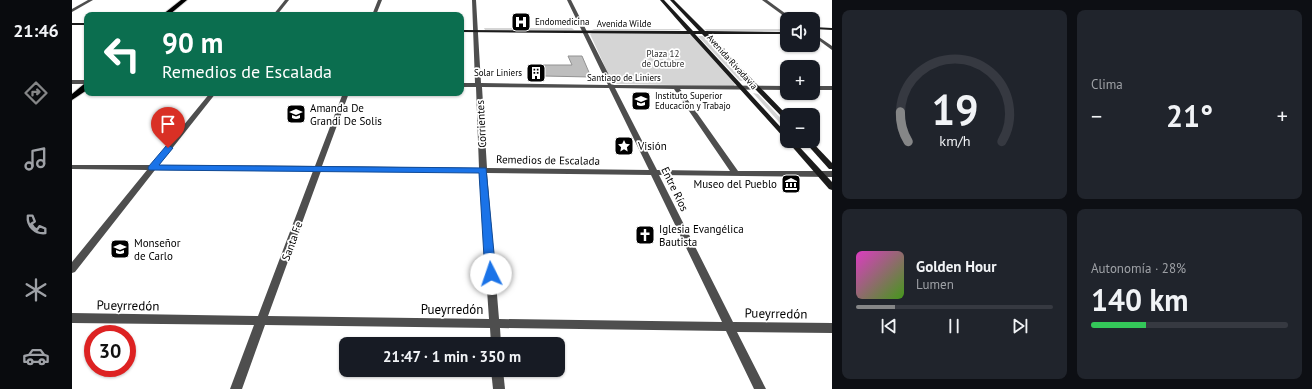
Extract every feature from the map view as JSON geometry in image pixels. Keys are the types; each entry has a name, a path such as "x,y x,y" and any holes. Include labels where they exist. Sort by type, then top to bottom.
{"main road":[{"path":"169,12 184,0"},
{"path":"178,12 193,0"},
{"name":"Avenida Rivadavia","path":"662,0 780,130"},
{"name":"Avenida Rivadavia","path":"672,0 780,112"},
{"path":"72,24 84,24"},
{"name":"Avenida Wilde","path":"464,27 476,29"},
{"name":"Avenida Wilde","path":"464,31 476,29 700,30 780,28"},
{"path":"820,28 832,29"},
{"path":"72,29 84,29"},
{"name":"Avenida Wilde","path":"700,30 780,33"},
{"path":"820,34 832,33"},
{"path":"72,89 84,83"},
{"path":"72,98 84,83"},
{"path":"796,148 832,187"},
{"path":"814,148 832,167"}],"street":[{"path":"72,11 91,0"},
{"path":"277,12 286,0"},
{"path":"375,12 380,0"},
{"name":"Corrientes","path":"474,0 483,170 495,337"},
{"name":"Entre Ríos","path":"569,0 585,29 610,87 655,173 760,389"},
{"path":"764,0 781,12"},
{"path":"820,39 832,48"},
{"path":"72,82 84,82"},
{"name":"Santiago de Liniers","path":"464,85 780,88"},
{"path":"676,87 736,174"},
{"path":"820,88 832,88"},
{"path":"72,269 210,96"},
{"name":"Santa Fe","path":"236,389 345,96"},
{"name":"Remedios de Escalada","path":"72,167 832,174"},
{"name":"Pueyrredón","path":"72,318 832,328"},
{"path":"498,377 499,389"}],"green space":[{"path":"484,28 572,28 574,30 485,30"},
{"path":"592,29 679,29 681,30 594,30"},
{"path":"704,29 780,29 780,31 707,31"},
{"name":"Plaza 12 de Octubre","path":"687,33 691,35 735,84 734,86 617,84 612,82 590,34"},
{"path":"698,36 703,36 745,81 740,81"},
{"path":"753,93 758,94 780,118 780,123"}],"building":[{"path":"568,56 582,56 591,77 543,76 540,65 572,65"},
{"name":"Solar Liniers","path":"529,69 541,69 543,77 531,77"}],"place":[{"name":"Endomedicina","path":"521,22"},
{"name":"Solar Liniers","path":"536,73"},
{"name":"Instituto Superior Educacion y Trabajo","path":"641,101"},
{"name":"Amanda De Grandi De Solis","path":"296,114"},
{"name":"Visión","path":"624,146"},
{"name":"Museo del Pueblo","path":"791,184"},
{"name":"Iglesia Evangélica Bautista","path":"645,235"},
{"name":"Monseñor de Carlo","path":"120,249"}],"route":[{"path":"168,148 152,168 483,170 491,274"}]}
